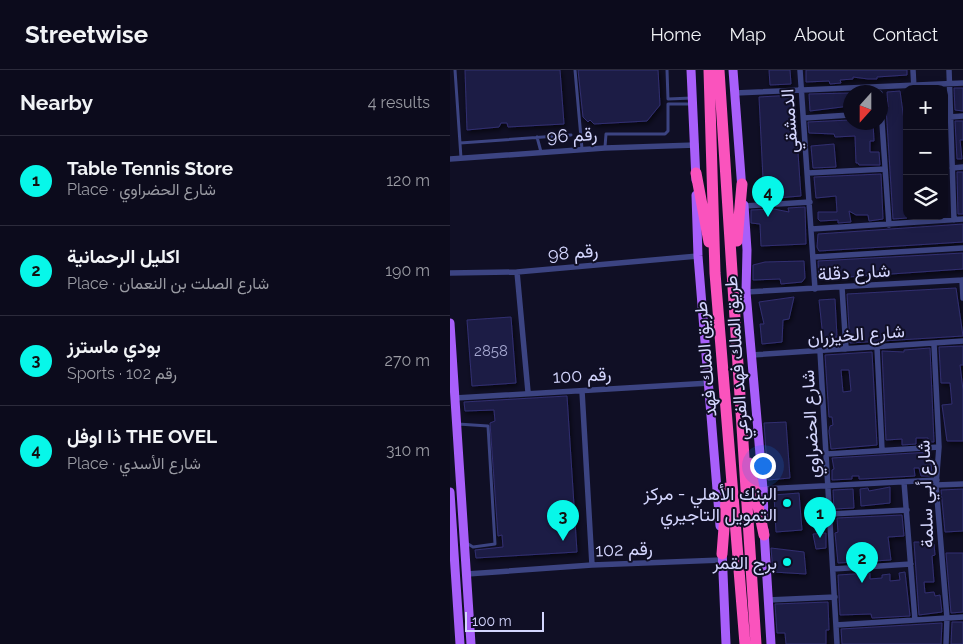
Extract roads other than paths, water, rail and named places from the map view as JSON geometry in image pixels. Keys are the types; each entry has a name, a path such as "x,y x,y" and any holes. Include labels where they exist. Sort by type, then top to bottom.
{"highway":[{"name":"طريق الملك فهد","path":"709,70 715,272 745,644"},
{"name":"طريق الملك فهد","path":"719,70 756,644"},
{"path":"696,172 715,272"},
{"path":"734,280 742,184"},
{"path":"742,433 764,535"},
{"path":"722,557 726,534 728,470 732,465"}],"main road":[{"name":"طريق الملك فهد الفرعي","path":"691,70 696,145 698,256 710,383 726,644"},
{"name":"طريق الملك فهد الفرعي","path":"733,70 747,250 746,292 763,489 771,644"},
{"path":"450,323 471,644"},
{"path":"450,462 455,461 457,442"},
{"path":"450,494 453,595 460,644"}],"street":[{"name":"الدمشقي","path":"800,70 815,289"},
{"path":"913,70 914,85"},
{"path":"949,70 954,220"},
{"path":"937,85 963,83"},
{"path":"888,85 903,86"},
{"path":"735,93 843,87"},
{"path":"804,118 843,115"},
{"path":"950,116 963,116"},
{"path":"882,130 889,225"},
{"name":"رقم 96","path":"450,159 582,149 696,145"},
{"path":"952,168 963,167"},
{"path":"808,173 885,169"},
{"path":"744,206 810,202"},
{"path":"948,220 963,219"},
{"path":"812,229 889,225 916,220"},
{"path":"814,257 963,248"},
{"name":"رقم 98","path":"450,273 517,272 698,256"},
{"path":"517,272 528,392"},
{"path":"962,280 963,298"},
{"name":"شارع دقلة","path":"746,292 962,280"},
{"path":"842,288 846,349"},
{"name":"شارع الخيزران","path":"751,355 963,341"},
{"name":"شارع أبي سلمة","path":"934,344 939,447 937,482 947,618 946,644"},
{"path":"876,347 882,450"},
{"name":"شارع الحضراوي","path":"820,351 828,454 828,486 837,644"},
{"name":"رقم 100","path":"455,398 528,392 582,391 710,383"},
{"path":"582,391 592,564"},
{"path":"828,454 939,447"},
{"path":"763,489 904,482 963,484"},
{"path":"904,482 915,620"},
{"path":"830,514 907,510"},
{"name":"رقم 102","path":"467,574 592,564 722,557"},
{"path":"833,568 912,564"},
{"path":"768,600 835,597"},
{"path":"836,626 963,617"}],"lane":[{"path":"455,70 461,158"},
{"path":"575,70 582,149"},
{"path":"605,148 606,134 667,133 667,70"},
{"path":"668,99 693,101"},
{"path":"668,104 693,101"},
{"path":"460,143 571,135"},
{"path":"537,137 541,152"},
{"path":"456,424 488,426 495,544 473,547 465,542"}],"place":[{"name":"ذا اوفل THE OVEL","path":"768,217"},
{"name":"البنك الأهلي - مركز التمويل التاجيري","path":"787,503"},
{"name":"Table Tennis Store","path":"820,538"},
{"name":"بودي ماسترز","path":"563,541"},
{"name":"برج القمر","path":"787,562"},
{"name":"اكليل الرحمانية","path":"862,583"}]}
